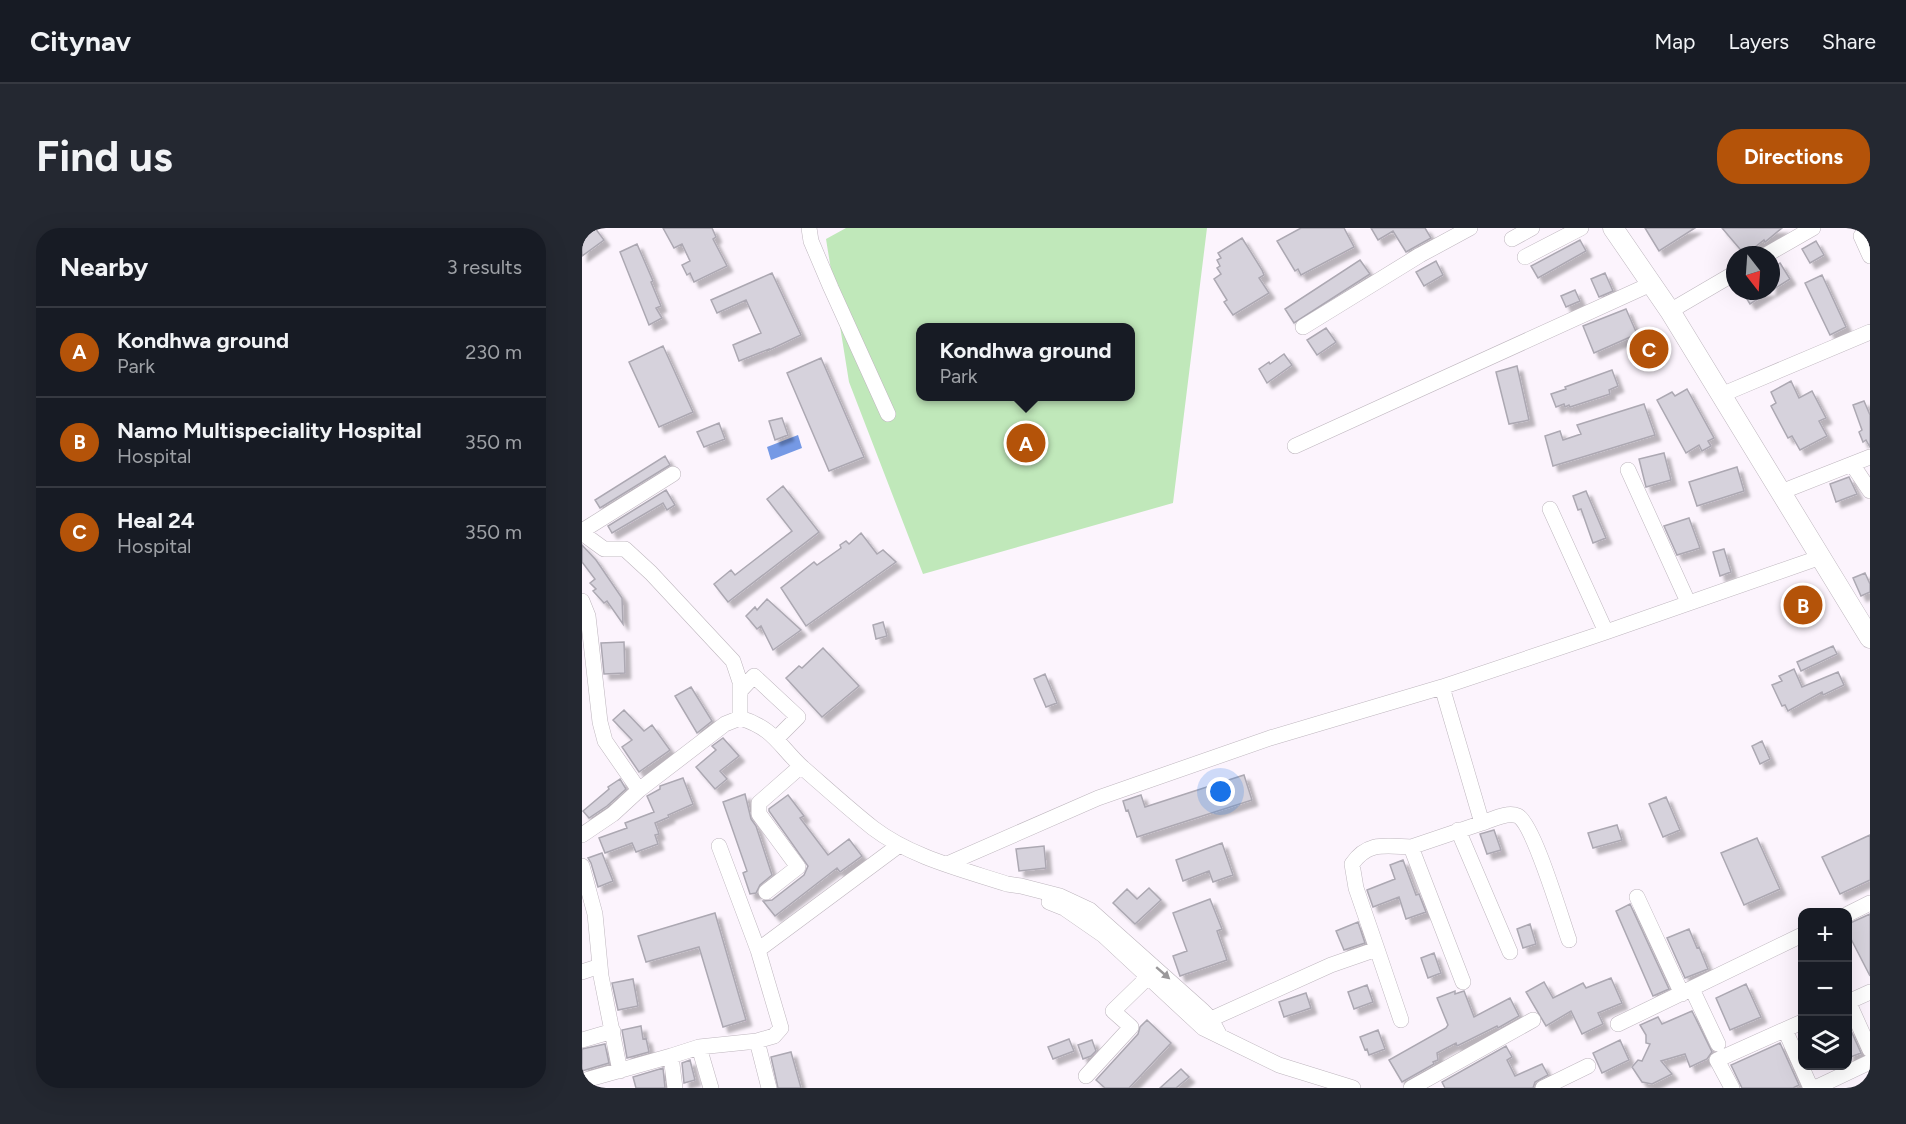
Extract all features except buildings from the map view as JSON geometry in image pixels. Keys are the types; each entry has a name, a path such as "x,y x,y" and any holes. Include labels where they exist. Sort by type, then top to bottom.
{"main road":[{"path":"1613,228 1670,311 1821,557 1863,613 1870,638"}],"street":[{"path":"809,228 811,241 888,414"},
{"path":"1303,327 1420,255 1470,228"},
{"path":"1512,239 1532,228"},
{"path":"1525,257 1581,228"},
{"path":"1780,247 1813,228"},
{"path":"1861,236 1870,256"},
{"path":"1670,311 1726,278"},
{"path":"1295,446 1651,284"},
{"path":"1721,395 1870,332"},
{"path":"1781,492 1870,457"},
{"path":"1852,464 1870,491"},
{"path":"1628,470 1688,602"},
{"path":"673,474 582,532 604,549 625,549 651,573 733,662 740,690 740,718"},
{"path":"1550,509 1606,632"},
{"path":"946,864 1098,798 1270,738 1442,687 1821,557"},
{"path":"583,607 594,663 600,723 605,741 639,790"},
{"path":"740,690 754,676 798,717 777,738"},
{"path":"1442,687 1482,823"},
{"path":"582,835 613,814 639,790 725,724 740,718 769,731 801,766 872,827 898,846 1007,884 1060,896 1090,910 1176,984 1207,1024"},
{"path":"766,892 798,867 759,814 759,803 801,766"},
{"path":"1401,1020 1354,882 1352,864 1358,855 1371,847 1386,845 1411,847 1482,823 1512,815 1519,817 1525,823 1535,843 1569,940"},
{"path":"1458,830 1510,952"},
{"path":"590,1083 620,1071 699,1047 757,1041 774,1036 782,1028 758,950 719,846"},
{"path":"758,950 898,846"},
{"path":"1411,847 1463,982"},
{"path":"582,867 595,914 600,966 620,1071"},
{"path":"1007,884 1018,893 1064,908 1103,934 1148,977 1220,1036 1279,1065 1353,1088"},
{"path":"1637,897 1718,1044"},
{"path":"1852,912 1870,903"},
{"path":"1618,1024 1798,937"},
{"path":"1207,1024 1330,965 1377,949"},
{"path":"582,972 600,966"},
{"path":"1086,1076 1131,1027 1113,1011 1148,977"},
{"path":"1852,1000 1870,992"},
{"path":"1852,1011 1870,1050"},
{"path":"1411,1088 1533,1020"},
{"path":"1732,1088 1717,1060 1798,1024"},
{"path":"1785,1030 1813,1088 1870,1062"},
{"path":"582,1040 613,1031"},
{"path":"757,1041 770,1088"},
{"path":"699,1047 711,1088"},
{"path":"671,1056 675,1088"},
{"path":"1543,1088 1588,1066"}],"green space":[{"path":"846,228 1207,228 1173,503 923,574 849,382 826,239"}],"water":[{"path":"798,435 802,448 771,460 767,447"}],"place":[{"name":"Heal 24","path":"1649,349"},
{"name":"Kondhwa ground","path":"1026,443"},
{"name":"Namo Multispeciality Hospital","path":"1803,605"}]}
